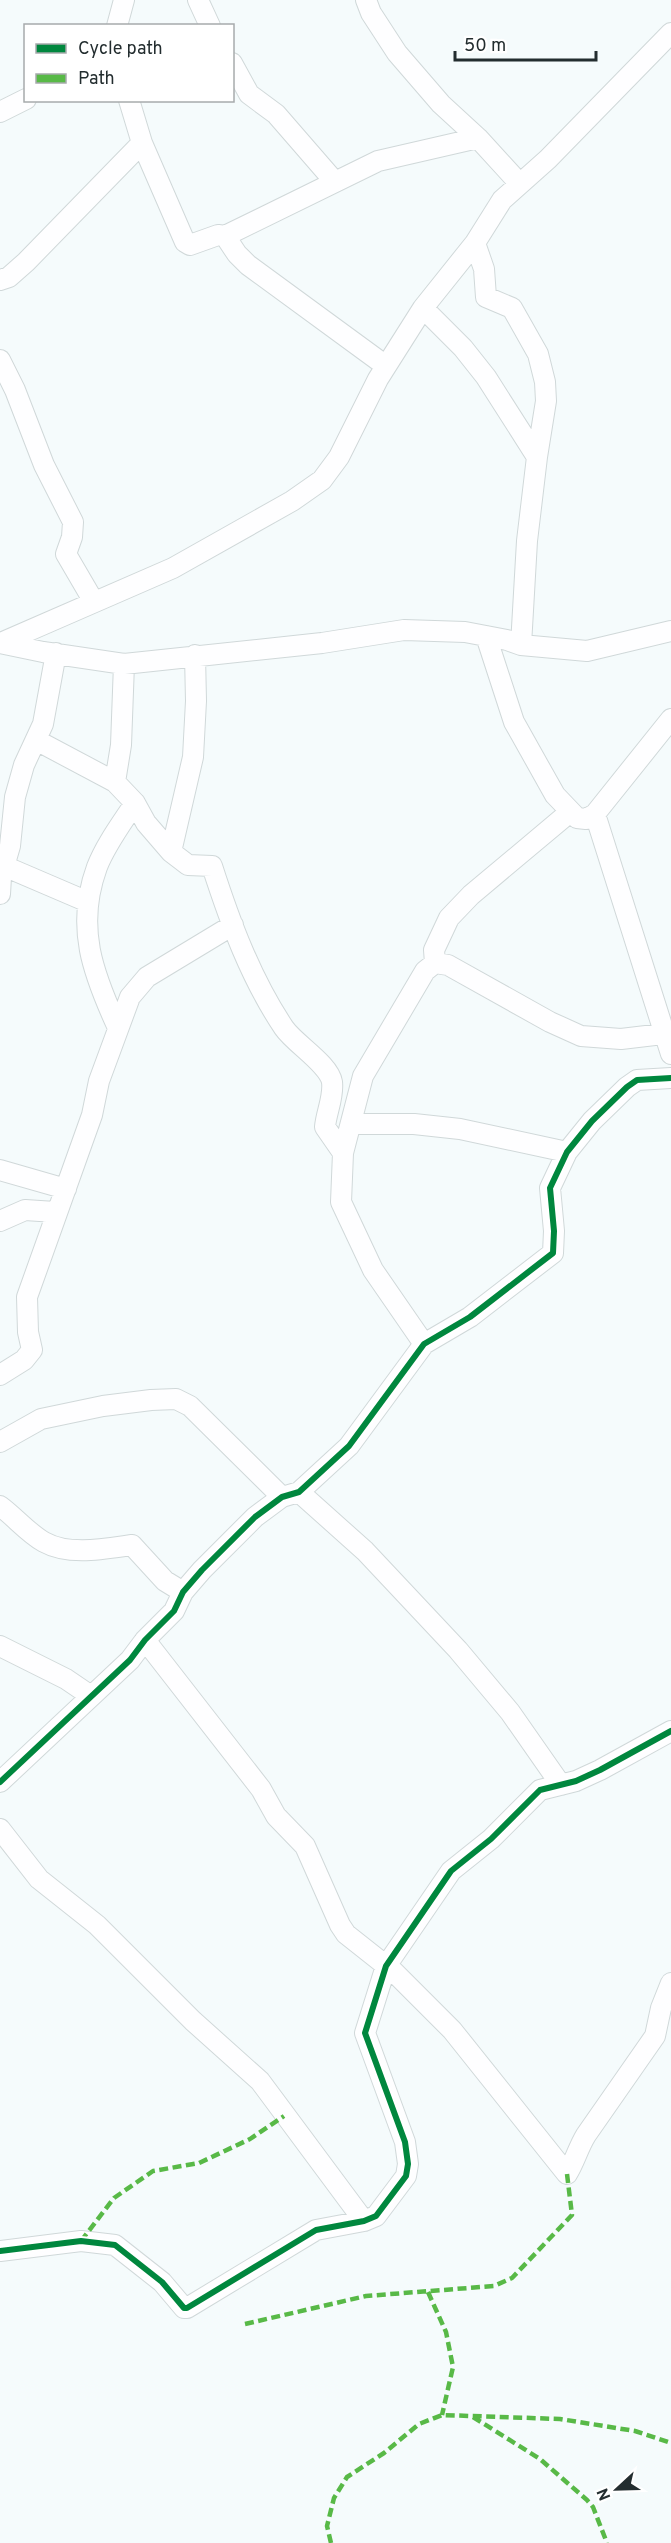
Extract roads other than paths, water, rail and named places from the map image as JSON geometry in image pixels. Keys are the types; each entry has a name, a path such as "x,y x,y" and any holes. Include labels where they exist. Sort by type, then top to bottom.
{"street":[{"path":"118,24 124,0"},
{"path":"198,0 209,24"},
{"path":"366,0 371,13 398,53 441,104 478,138 520,184"},
{"path":"2,643 173,568 266,516 322,480 339,457 386,366 423,308 475,243 502,200 548,159 671,33"},
{"path":"234,67 249,94 276,114 335,182"},
{"path":"0,112 24,100"},
{"path":"130,102 142,142 185,242 190,245 218,235 225,236 378,161 478,138"},
{"path":"0,280 9,277 26,262 142,142"},
{"path":"225,236 248,265 386,366"},
{"path":"475,243 484,269 486,297 512,308 538,354 545,382 546,401 527,541 521,645"},
{"path":"423,308 463,348 486,377 537,457"},
{"path":"0,360 15,390 44,465 73,522 66,554 94,602"},
{"path":"2,643 43,652 124,664 195,655 322,644 404,630 465,633 521,645 587,651 671,631"},
{"path":"486,636 514,722 555,795 577,818 586,819 595,814 671,719"},
{"path":"0,894 3,860 15,796 24,765 43,724 56,653"},
{"path":"171,852 193,757 196,701 195,655"},
{"path":"115,782 121,745 124,664"},
{"path":"36,740 115,782 135,803 146,823 171,852 188,865 212,866 232,925 256,979 285,1029 327,1071 332,1083 325,1127 343,1153"},
{"path":"118,1028 97,983 88,951 88,902 97,868 106,848 135,803"},
{"path":"435,963 434,950 449,918 471,895 570,812"},
{"path":"595,814 671,1054"},
{"path":"3,860 88,902"},
{"path":"0,1375 24,1360 32,1350 28,1332 27,1296 55,1212 66,1189 92,1115 99,1081 130,997 147,977 232,925"},
{"path":"424,1344 373,1270 340,1202 343,1153 363,1076 425,971 435,963 448,965 550,1022 581,1036 621,1039 663,1034"},
{"path":"0,1782 130,1660 145,1640 174,1611 183,1592 255,1517 291,1495 349,1446 424,1344 470,1317 553,1253 554,1231 550,1188 567,1152 592,1121 627,1087 637,1080 671,1078"},
{"path":"351,1124 414,1124 460,1129 567,1152"},
{"path":"0,1170 66,1189"},
{"path":"0,1221 25,1210 55,1212"},
{"path":"0,1442 12,1433 41,1419 102,1406 176,1399 190,1406 291,1495 365,1551 458,1650 510,1712 561,1785"},
{"path":"3,1515 42,1541 59,1548 100,1549 132,1545 165,1581 183,1592"},
{"path":"145,1640 261,1789 276,1816 305,1846 346,1934 386,1966 452,2030 567,2174 577,2157 585,2135 655,2036 661,2008 671,1983"},
{"path":"0,1646 66,1679 91,1696"},
{"path":"0,2251 81,2241 115,2245 162,2282 181,2305 187,2308 316,2230 364,2221 376,2216 405,2176 408,2164 405,2142 365,2033 386,1966 451,1871 491,1839 540,1790 561,1785 600,1770 671,1731"},
{"path":"0,1829 39,1879 97,1925 193,2021 260,2081 364,2221"}]}
